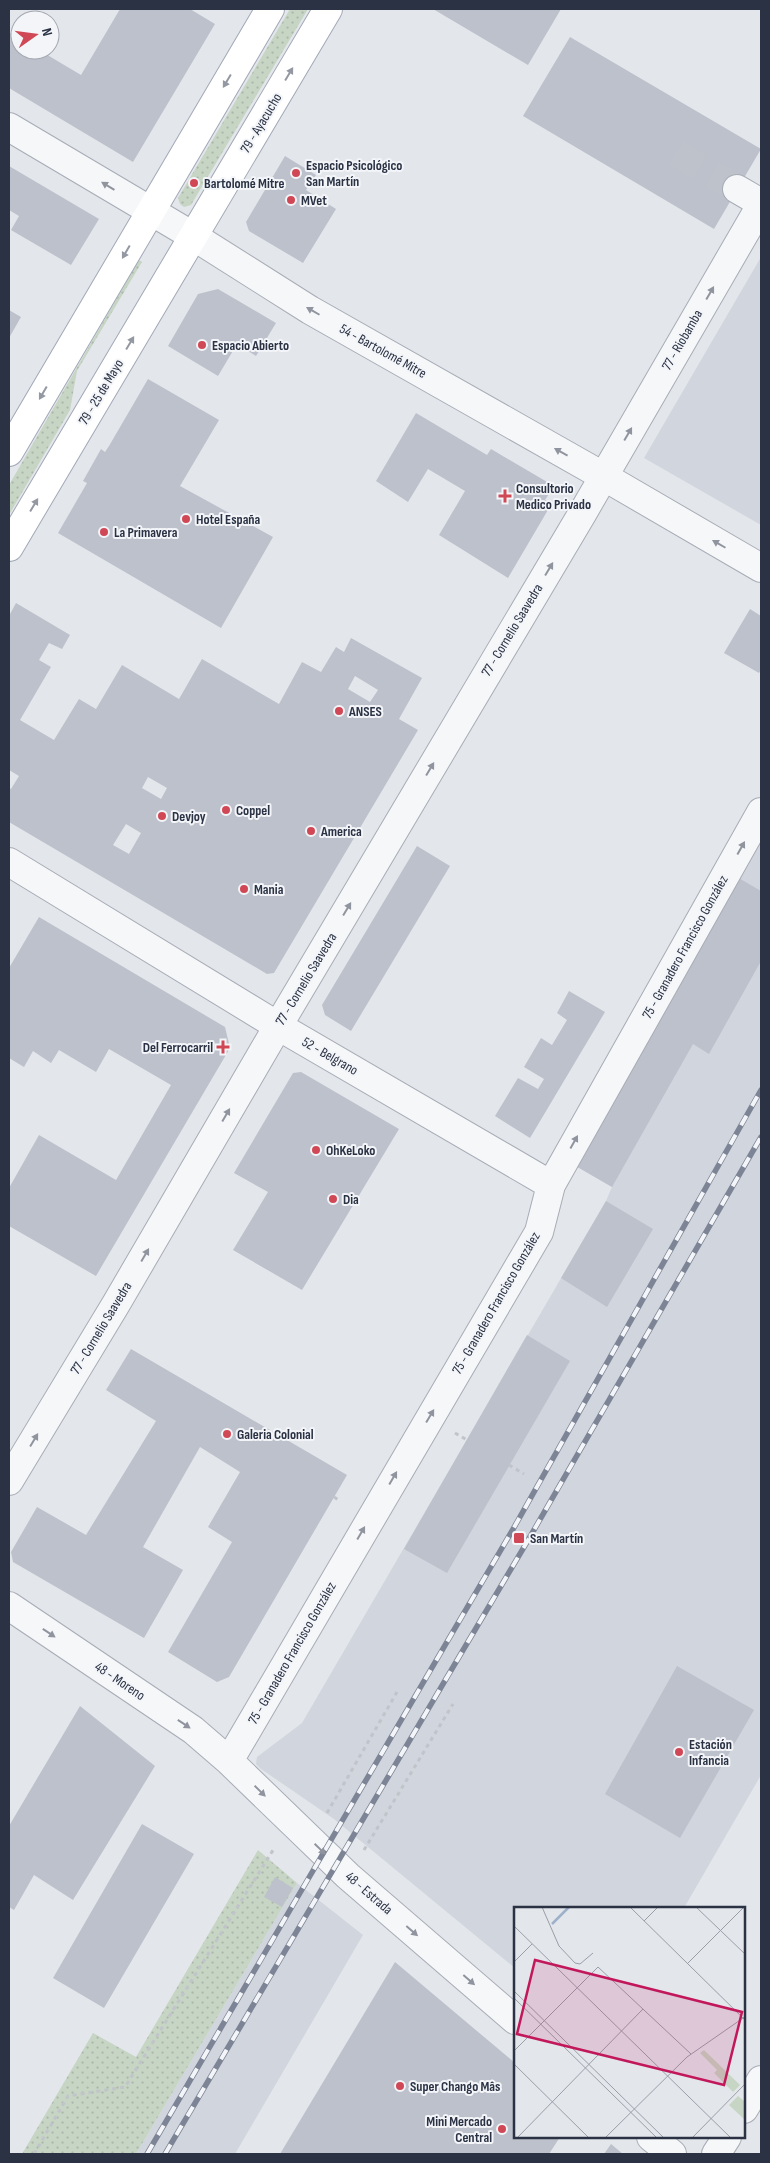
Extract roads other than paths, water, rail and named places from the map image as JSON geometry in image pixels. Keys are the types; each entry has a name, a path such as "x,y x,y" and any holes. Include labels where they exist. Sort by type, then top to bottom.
{"main road":[{"path":"9,452 270,9"},
{"name":"79 - Ayacucho","path":"193,236 328,9"},
{"name":"79 - 25 de Mayo","path":"9,548 193,236"}],"street":[{"name":"54 - Bartolomé Mitre","path":"9,127 193,236 310,310 761,568"},
{"path":"737,189 761,204"},
{"name":"77 - Riobamba","path":"603,476 761,204"},
{"name":"77 - Cornelio Saavedra","path":"9,1481 116,1304 603,476"},
{"name":"75 - Granadero Francisco González","path":"229,1761 538,1232 551,1185 761,812"},
{"name":"52 - Belgrano","path":"9,862 278,1026 551,1185"},
{"name":"48 - Moreno","path":"9,1606 193,1730 229,1761"},
{"name":"48 - Estrada","path":"229,1761 348,1876 514,2019"},
{"path":"745,2107 761,2080"},
{"path":"652,2138 672,2154"},
{"path":"716,2154 726,2138"}],"tunnel":[{"path":"676,153 737,189"}],"railway":[{"path":"147,2154 512,1531 761,1090"},
{"path":"165,2154 527,1542 761,1137"}],"place":[{"name":"Espacio Psicológico San Martín","path":"296,173"},
{"name":"Bartolomé Mitre","path":"194,183"},
{"name":"MVet","path":"291,200"},
{"name":"Espacio Abierto","path":"202,345"},
{"name":"Consultorio Medico Privado","path":"505,496"},
{"name":"Hotel España","path":"186,519"},
{"name":"La Primavera","path":"104,532"},
{"name":"ANSES","path":"339,711"},
{"name":"Coppel","path":"226,810"},
{"name":"Devjoy","path":"162,816"},
{"name":"America","path":"311,831"},
{"name":"Mania","path":"244,889"},
{"name":"Del Ferrocarril","path":"223,1047"},
{"name":"OhKeLoko","path":"316,1150"},
{"name":"Dia","path":"333,1199"},
{"name":"Galeria Colonial","path":"227,1434"},
{"name":"San Martín","path":"519,1538"},
{"name":"Estación Infancia","path":"679,1752"},
{"name":"Super Chango Mâs","path":"400,2086"},
{"name":"Mini Mercado Central","path":"502,2129"}]}
